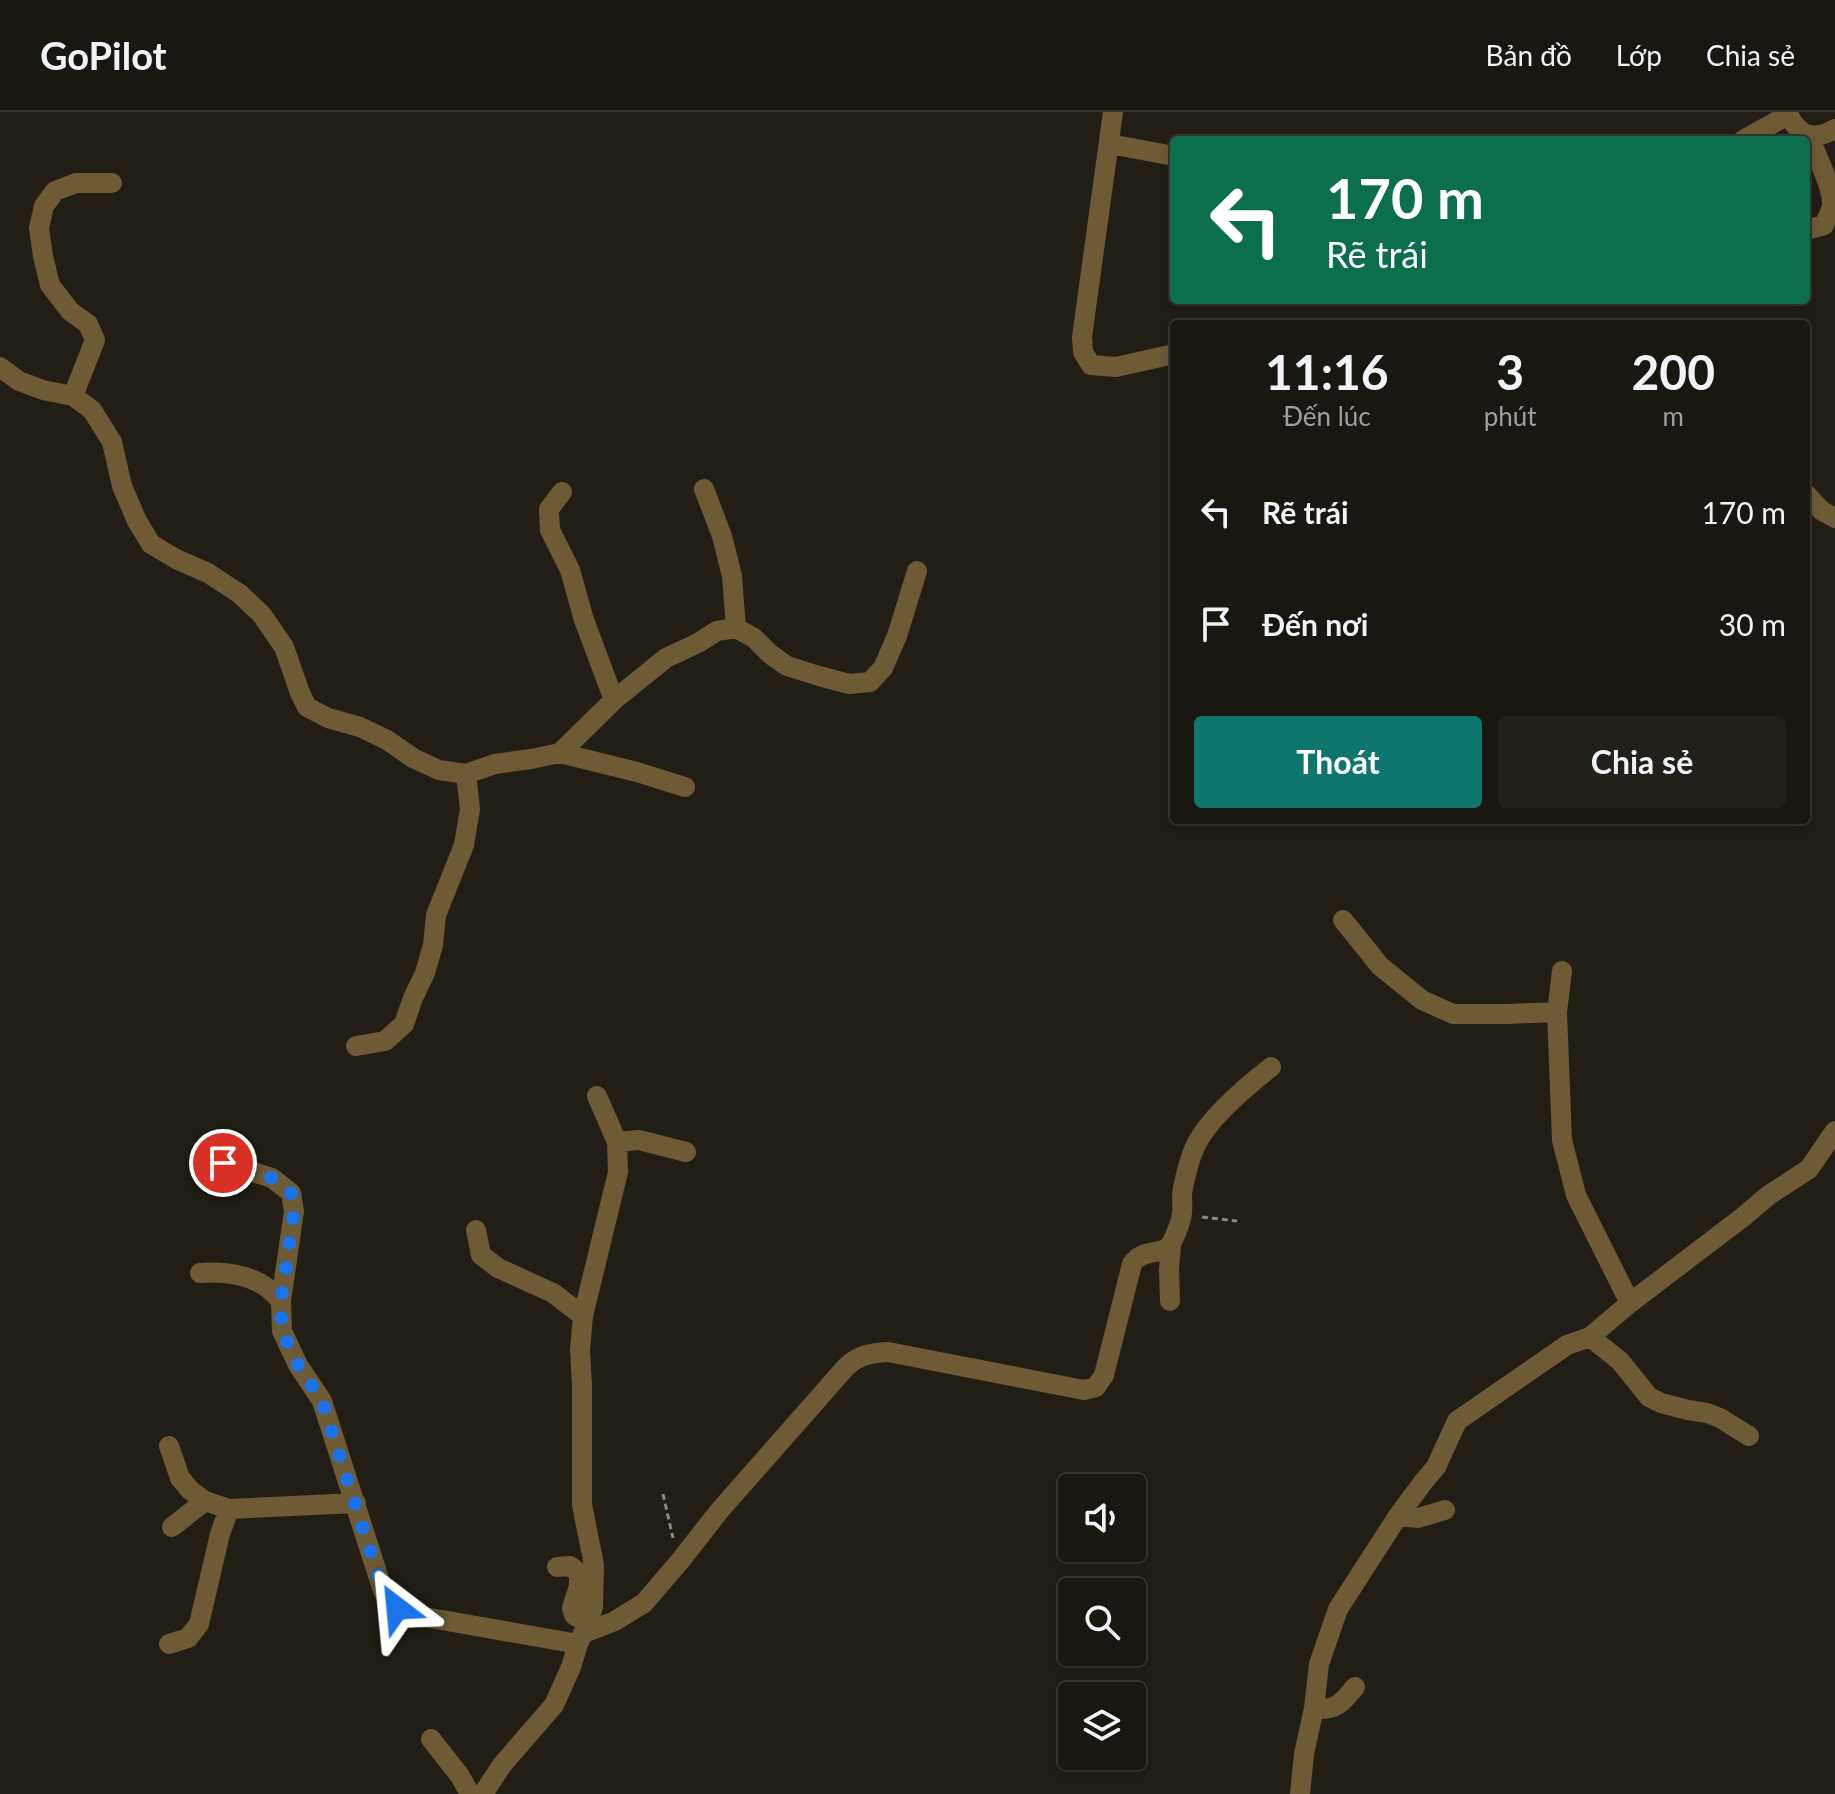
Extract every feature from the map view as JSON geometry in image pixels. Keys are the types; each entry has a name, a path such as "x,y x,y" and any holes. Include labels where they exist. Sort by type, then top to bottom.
{"street":[{"path":"1113,112 1082,337 1083,352 1091,365 1116,367 1170,355"},
{"path":"1750,136 1787,114 1796,129 1809,136 1824,135 1835,129"},
{"path":"1810,139 1828,183 1832,206 1824,225 1810,229"},
{"path":"1110,144 1170,155"},
{"path":"73,396 95,340 88,324 70,311 50,285 39,228 44,206 55,191 76,183 112,183"},
{"path":"0,367 19,381 73,396 92,410 112,442 122,486 151,544 208,573 240,594 262,615 284,647 307,707 328,718 360,727 439,770 466,774 495,764 560,753 685,787"},
{"path":"704,489 722,536 732,576 736,628"},
{"path":"562,492 549,509 550,530 570,570 584,620 614,700"},
{"path":"1810,498 1822,511 1835,518"},
{"path":"560,753 614,700 666,658 717,631 736,628 754,638 787,666 849,684 870,682 883,668 897,636 917,571"},
{"path":"356,1046 385,1041 404,1024 425,973 433,945 436,915 464,845 470,809 466,774"},
{"path":"1343,920 1380,966 1422,1000 1453,1014 1557,1012"},
{"path":"1562,971 1557,1012 1562,1140 1576,1195 1630,1303"},
{"path":"1170,1301 1171,1246 1182,1216 1182,1190 1197,1142 1209,1124 1271,1067"},
{"path":"483,1794 502,1765 554,1705 593,1607 594,1565 582,1505 580,1350 583,1316 618,1172 617,1142 597,1096"},
{"path":"1300,1794 1319,1664 1338,1609 1398,1516 1436,1467 1457,1421 1567,1345 1590,1337 1769,1195 1809,1169 1835,1131"},
{"path":"617,1142 639,1140 686,1152"},
{"path":"202,1156 272,1178 291,1193 294,1211 281,1301 282,1331 298,1365 322,1401 383,1591 397,1608 419,1616 513,1634 583,1633 615,1621 644,1603 762,1461 857,1357 888,1352 1084,1390 1096,1387 1104,1375 1132,1264 1136,1257 1171,1246"},
{"path":"476,1230 481,1255 498,1268 553,1293 583,1316"},
{"path":"200,1273 215,1271 243,1277 265,1286 281,1301"},
{"path":"1590,1337 1620,1361 1649,1397 1720,1418 1749,1436"},
{"path":"169,1446 180,1478 190,1490 205,1501 229,1509 356,1503"},
{"path":"172,1527 205,1501"},
{"path":"169,1644 188,1638 199,1624 229,1509"},
{"path":"1398,1516 1418,1518 1445,1510"},
{"path":"557,1567 570,1566 579,1573 579,1586 572,1608 583,1633"},
{"path":"1314,1708 1326,1711 1338,1705 1355,1687"},
{"path":"431,1739 470,1794"}],"path":[{"path":"1182,1216 1237,1221"},
{"path":"663,1494 680,1561"}],"route":[{"path":"223,1163 272,1178 291,1193 294,1211 281,1301 282,1331 298,1365 322,1401 383,1591 397,1608"}]}
